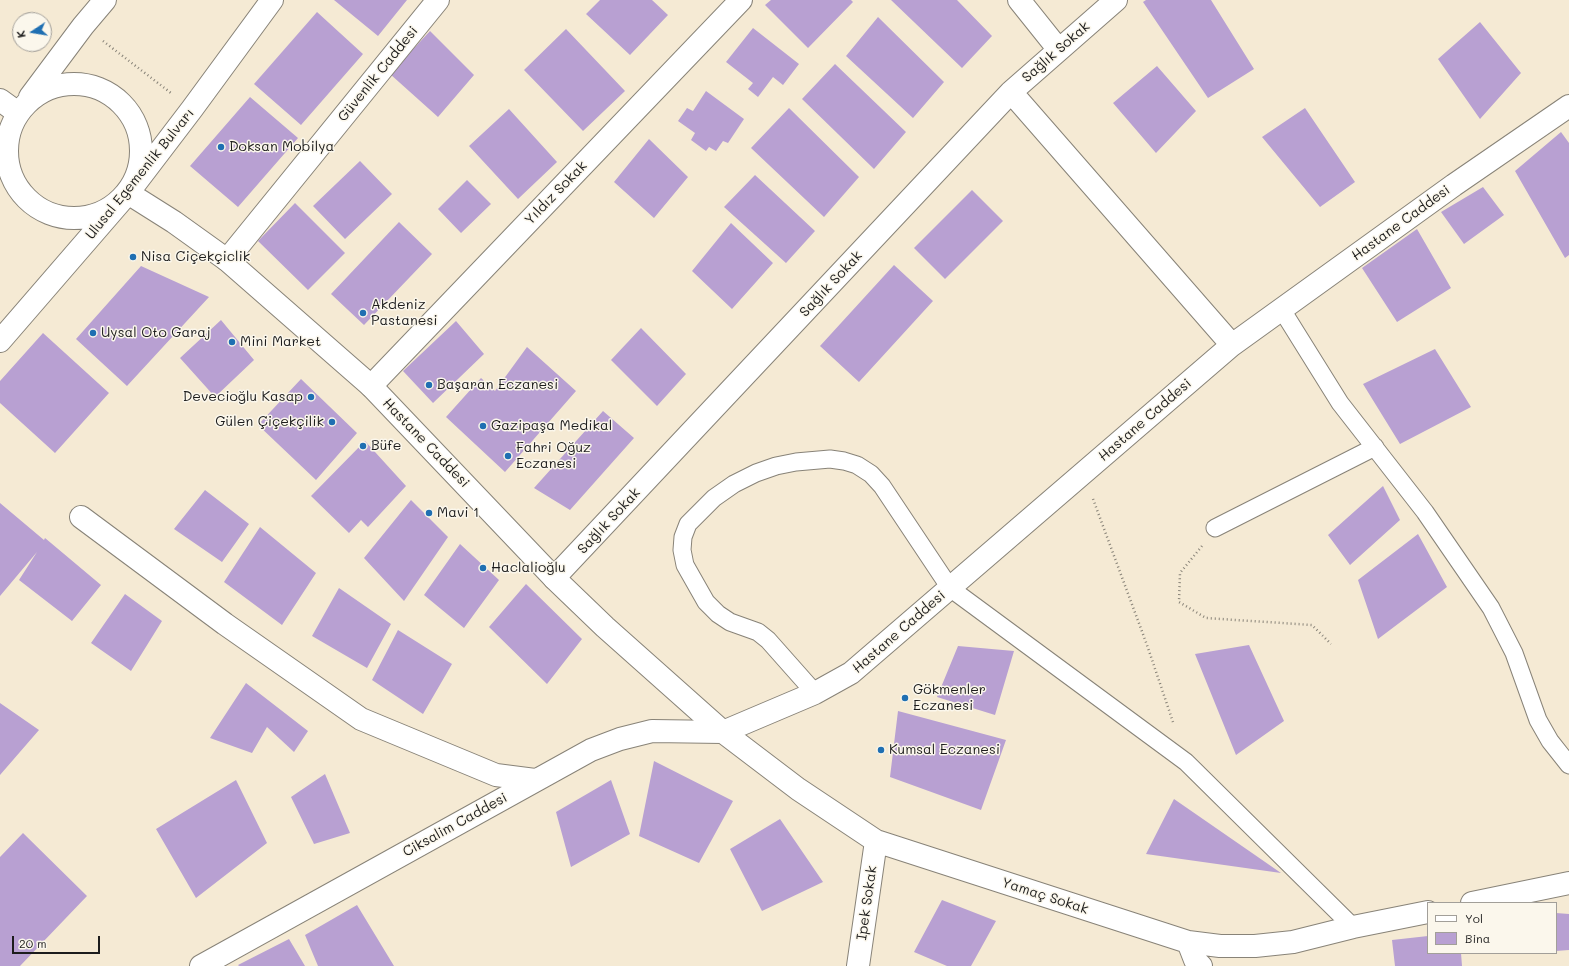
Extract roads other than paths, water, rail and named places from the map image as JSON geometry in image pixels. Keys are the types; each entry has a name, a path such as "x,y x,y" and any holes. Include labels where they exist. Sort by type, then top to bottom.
{"main road":[{"path":"0,137 83,26 105,0"},
{"name":"Ulusal Egemenlik Bulvarı","path":"0,341 128,193 272,0"},
{"name":"Güvenlik Caddesi","path":"227,260 438,0"},
{"name":"Yıldız Sokak","path":"371,386 741,0"},
{"path":"1019,0 1059,50"},
{"name":"Sağlık Sokak","path":"554,578 1011,92 1116,0"},
{"path":"72,83 94,86 113,96 129,112 139,131 142,152 138,174 128,193 111,208 90,218 66,219 44,213 25,199 12,180 6,158 8,134 18,113 32,97 51,87 72,83"},
{"path":"1011,92 1232,345"},
{"path":"0,100 18,113"},
{"name":"Hastane Caddesi","path":"724,732 815,693 851,674 1232,345 1454,185 1569,106"},
{"name":"Hastane Caddesi","path":"128,193 174,222 227,260 371,386 554,578 605,628 724,732 798,789 876,841"},
{"path":"81,517 226,624 361,719 496,775 535,780"},
{"name":"Ciksalim Caddesi","path":"201,966 591,750 620,739 652,732 724,732"},
{"name":"Yamaç Sokak","path":"876,841 1188,942 1220,946 1262,945 1293,942 1354,927 1427,912"},
{"name":"Ipek Sokak","path":"858,966 876,841"},
{"path":"1477,902 1569,884"},
{"path":"1188,942 1196,960 1201,966"}],"lane":[{"path":"1282,310 1340,403 1425,512 1491,608 1514,653 1538,720 1550,742 1569,764"},
{"path":"1215,528 1375,447"},
{"path":"815,693 768,640 758,632 730,622 718,614 706,602 685,565 682,550 683,537 688,524 714,498 734,484 756,473 776,466 796,462 830,459 857,465 871,474 882,486 950,588 1186,762 1354,927"}],"place":[{"name":"Doksan Mobilya","path":"221,147"},
{"name":"Nisa Ciçekçiclik","path":"133,257"},
{"name":"Akdeniz Pastanesi","path":"363,313"},
{"name":"Uysal Oto Garaj","path":"93,333"},
{"name":"Mini Market","path":"232,342"},
{"name":"Başaran Eczanesi","path":"429,385"},
{"name":"Devecioğlu Kasap","path":"311,397"},
{"name":"Gülen Çiçekçilik","path":"332,422"},
{"name":"Gazipaşa Medikal","path":"483,426"},
{"name":"Büfe","path":"363,446"},
{"name":"Fahri Oğuz Eczanesi","path":"508,456"},
{"name":"Mavi 1","path":"429,513"},
{"name":"Haclalioğlu","path":"483,568"},
{"name":"Gökmenler Eczanesi","path":"905,698"},
{"name":"Kumsal Eczanesi","path":"881,750"}]}
